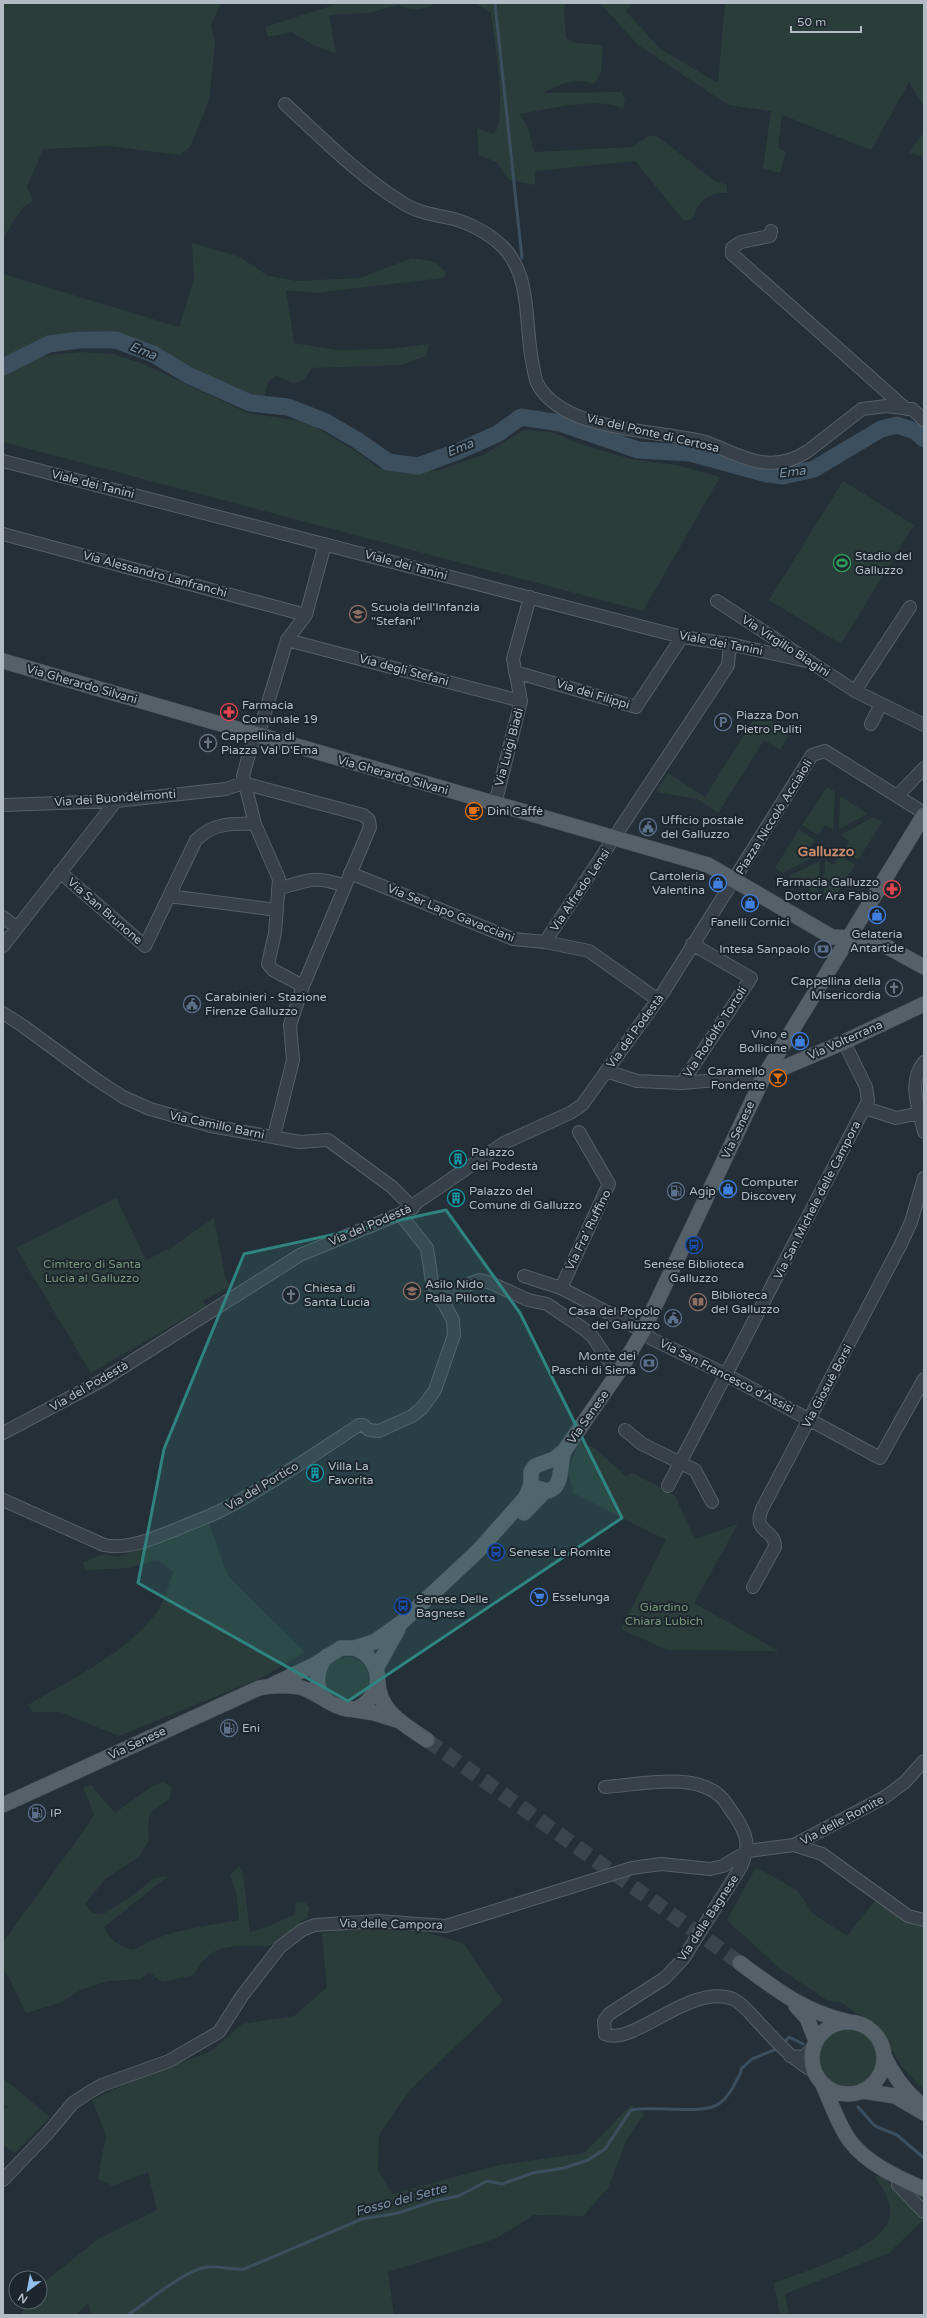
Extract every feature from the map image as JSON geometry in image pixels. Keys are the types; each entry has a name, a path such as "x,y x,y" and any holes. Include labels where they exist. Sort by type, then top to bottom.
{"main road":[{"name":"Via Gherardo Silvani","path":"3,661 257,736 615,837 708,865 734,879"},
{"name":"Via Senese","path":"272,1685 301,1687 336,1706 352,1709 369,1701 374,1693 377,1674 404,1620 479,1550 526,1497 532,1480 532,1472 535,1466 548,1462 564,1451 620,1370 643,1330 764,1076 924,814"},
{"name":"Piazza Niccolò Acciaioli","path":"734,879 832,937 867,938 878,940 924,966"},
{"name":"Via Volterrana","path":"764,1076 844,1042 924,1004"},
{"name":"Via Senese","path":"3,1805 240,1696 272,1685 341,1648 354,1648 374,1642 404,1620 435,1601 460,1582 490,1553 532,1502 545,1491 556,1487 564,1451"},
{"path":"548,1462 556,1467 560,1473"},
{"path":"532,1480 538,1489 545,1491"},
{"path":"354,1648 369,1657 377,1674 378,1690 384,1704 398,1720 427,1740"},
{"path":"327,1656 320,1665 317,1678 320,1691 336,1706 374,1713 398,1720"},
{"path":"740,1963 790,2000 812,2012 847,2022 858,2023 876,2034 884,2056 894,2075 905,2090 924,2108"},
{"path":"790,2000 807,2018 815,2044"},
{"path":"847,2022 829,2027 815,2044 812,2058 818,2077 853,2145 898,2177 924,2189"},
{"path":"839,2119 842,2106 858,2092 877,2079 881,2072 884,2056"},
{"path":"818,2077 833,2090 896,2096 924,2113"}],"street":[{"name":"Via del Ponte di Certosa","path":"285,104 376,186 407,206 422,212 452,219 489,235 501,245 517,266 526,304 528,345 537,382 545,394 581,417 617,428 704,442 761,462 776,463 799,457 862,409 886,406 912,409 924,420"},
{"name":"Via del Ponte di Certosa","path":"770,231 770,236 741,242 732,248 732,254 906,409"},
{"name":"Viale dei Tanini","path":"3,461 682,636 730,644 811,662"},
{"name":"Via Alessandro Lanfranchi","path":"3,534 306,615"},
{"path":"303,986 273,970 268,964 279,879 255,824 243,783 244,769 257,736 287,640 306,615 325,544"},
{"name":"Via Luigi Biadi","path":"495,804 521,701 513,659 530,597"},
{"name":"Via Virgilio Biagini","path":"716,601 855,690 924,725"},
{"path":"855,690 910,607"},
{"name":"Via dei Filippi","path":"515,672 636,707 682,636"},
{"name":"Via degli Stefani","path":"287,640 521,701"},
{"name":"Via Alfredo Lensi","path":"545,942 728,665 730,644"},
{"path":"871,724 881,704"},
{"name":"Piazza Niccolò Acciaioli","path":"734,879 812,756 825,751 924,814"},
{"path":"896,796 924,768"},
{"path":"243,783 366,817 370,823 370,827 303,986 290,1025 293,1060 274,1136"},
{"name":"Via dei Buondelmonti","path":"3,805 116,801 226,789 243,783"},
{"path":"3,946 116,801"},
{"name":"Via San Brunone","path":"60,872 145,946 196,840 210,829 229,823 255,824"},
{"name":"Via Ser Lapo Gavacciani","path":"350,873 513,939 545,942 589,951 658,1000"},
{"path":"278,889 314,878 326,879 345,886"},
{"name":"Via del Podestà","path":"3,1433 101,1381 300,1255 413,1208 454,1176 504,1143 570,1113 582,1105 658,1000 734,879"},
{"path":"169,896 276,910"},
{"path":"3,917 17,928"},
{"name":"Via Rodolfo Tortoli","path":"682,1083 751,978 692,944"},
{"name":"Via Camillo Barni","path":"3,1013 75,1065 123,1097 176,1118 300,1142 328,1140 392,1187 413,1208"},
{"name":"Via San Michele delle Campora","path":"668,1486 868,1101 866,1087 844,1042"},
{"path":"924,1062 918,1070 915,1086 924,1132"},
{"path":"606,1071 637,1081 682,1083 764,1076"},
{"path":"865,1108 896,1118 920,1114"},
{"name":"Via Fra' Ruffino","path":"561,1288 609,1184 579,1132"},
{"name":"Via Giosuè Borsi","path":"754,1587 776,1547 773,1538 760,1526 759,1516 902,1244 911,1222 924,1178"},
{"name":"Via del Portico","path":"3,1500 104,1545 116,1548 162,1535 223,1509 277,1478 359,1425 363,1425 369,1430 379,1431 412,1416 422,1408 435,1390 454,1335 453,1320 432,1282 427,1248 400,1214"},
{"path":"524,1276 561,1288 643,1330"},
{"path":"442,1302 471,1283 480,1280 491,1283 528,1300 547,1304 584,1329 593,1337 608,1360 620,1370"},
{"name":"Via San Francesco d'Assisi","path":"643,1330 652,1338 725,1374 880,1458 924,1379"},
{"path":"625,1430 642,1444 696,1470 712,1502"},
{"name":"Via delle Romite","path":"748,1851 794,1845 885,1797 905,1782 924,1761"},
{"path":"605,1788 658,1782 690,1782 706,1786 722,1798 738,1822 746,1839 748,1851"},
{"path":"794,1845 822,1854 908,1916 924,1920"},
{"name":"Via delle Bagnese","path":"748,1851 741,1867 683,1959 665,1978 609,2014 604,2021 604,2034 617,2037 688,2002 723,1998 733,1999 741,2005 787,2053 818,2077"},
{"name":"Via delle Campora","path":"3,2180 47,2134 73,2103 88,2092 102,2085 169,2061 219,2032 242,1996 280,1947 302,1930 315,1924 378,1921 446,1926 632,1868 661,1864 710,1869 723,1866 748,1851"},
{"path":"787,2053 803,2057 815,2044"},
{"path":"898,2177 898,2185 924,2212"}],"highlighted area":[{"path":"446,1210 520,1313 622,1518 451,1634 348,1701 138,1583 164,1449 244,1254"}],"green space":[{"path":"3,3 221,3 211,26 215,42 209,101 190,147 179,155 110,146 43,149 27,187 33,201 23,207 3,238"},
{"path":"340,3 436,3 418,9 409,9 399,5 368,13 329,15 336,53 315,46 292,32 268,37 265,27"},
{"path":"475,3 565,3 564,11 566,38 575,43 603,45 601,72 594,84 581,81 568,82 556,86 544,93 622,92 625,100 623,109 613,105 587,104 558,107 520,114 528,127 534,152 632,147 649,136 657,136 715,181 727,185 727,193 709,196 698,207 692,219 684,221 635,161 535,171 535,185 509,180 496,162 479,155 477,128 494,134 498,125 500,95 491,13"},
{"path":"600,3 632,3 626,11 659,48 718,83 725,3 924,3 924,106 909,82 871,150 782,115 778,148 786,152 780,173 763,168 771,111 728,105 638,45"},
{"path":"924,132 924,156 909,153"},
{"path":"192,243 240,257 268,276 297,281 360,278 412,258 435,262 446,273 443,278 315,293 286,290 294,343 336,350 389,349 429,344 426,356 401,365 312,368 304,380 293,383 276,376 268,382 264,397 247,394 232,389 143,344 111,334 95,331 80,331 62,334 3,358 3,274 179,327 194,280"},
{"path":"80,352 113,354 144,364 248,413 307,422 357,452 378,468 405,473 439,470 483,455 524,430 551,432 586,446 631,459 676,465 720,477 643,611 3,442 3,376 43,356"},
{"name":"Stadio del Galluzzo","path":"843,481 914,525 841,644 769,600"},
{"path":"758,712 790,733 780,750 764,740 718,813 697,799 656,792 668,773 705,797"},
{"path":"827,787 835,792 833,830 825,825 818,835 802,825"},
{"path":"840,796 868,814 839,829"},
{"path":"873,817 882,822 858,860 843,850 849,841 841,835"},
{"path":"799,830 815,840 809,849 817,855 783,873 775,868"},
{"path":"840,855 855,865 831,903 823,898 825,860 833,865"},
{"path":"820,861 818,895 789,876"},
{"name":"Cimitero di Santa Lucia al Galluzzo","path":"116,1198 146,1260 169,1249 214,1218 225,1277 230,1286 203,1301 206,1306 91,1373 16,1248"},
{"name":"Giardino Chiara Lubich","path":"579,1442 594,1448 626,1476 633,1473 675,1496 695,1539 738,1524 694,1603 779,1651 667,1650 621,1629 666,1540 573,1493 568,1470"},
{"path":"209,1524 228,1576 305,1652 261,1678 119,1736 60,1712 33,1712 28,1705 95,1666 126,1644 140,1631 160,1607 173,1572 158,1560 127,1568 85,1571 83,1562 104,1554 117,1557"},
{"path":"343,1657 351,1657 356,1658 363,1663 368,1670 368,1688 363,1695 356,1700 343,1701 335,1698 328,1691 325,1683 325,1675 328,1667 335,1660"},
{"path":"164,1782 172,1788 169,1799 150,1813 148,1826 149,1840 139,1857 105,1879 85,1904 93,1913 103,1914 136,1893 154,1878 168,1876 104,1927 112,1940 124,1947 134,1950 158,1938 184,1930 239,1920 236,1891 230,1875 239,1866 243,1874 250,1932 267,1927 295,1914 296,1902 306,1903 309,1907 308,1916 274,1944 268,1946 234,1946 216,1951 208,1956 194,1975 162,1982 149,1972 141,1979 109,1981 82,1989 62,2002 26,2013 6,1972 3,1973 3,1942 88,1825 94,1814 83,1788 91,1785 115,1813 154,1785"},
{"path":"756,1867 798,1891 813,1914 847,1936 877,1898 924,1926 924,2090 902,2067 879,2027 840,2002 828,2001 780,1969 727,1920"},
{"path":"361,1924 423,1931 464,1944 503,2001 411,2089 379,2134 378,2170 392,2194 499,2165 584,2153 631,2105 644,2114 627,2139 608,2188 583,2216 534,2215 495,2239 388,2272 394,2315 92,2315 88,2304 75,2315 20,2315 24,2310 48,2310 48,2279 98,2239 157,2210 148,2172 113,2186 98,2179 106,2135 92,2100 121,2086 211,2051 242,2024 294,2016 327,1987 322,1934"},
{"path":"848,2027 865,2032 873,2040 878,2057 873,2074 865,2082 848,2087 831,2082 823,2074 818,2057 823,2040 831,2032"},
{"path":"3,2078 50,2117 15,2153 3,2145 3,2109 9,2108 3,2104"},
{"path":"882,2175 893,2187 924,2194 924,2219 889,2253 785,2294 789,2315 780,2315 774,2283 821,2266 859,2248 874,2238 885,2227 890,2216 890,2205 875,2177"}],"waterway":[{"path":"495,3 522,258"},
{"name":"Ema","path":"3,367 49,344 79,340 116,340 153,354 188,375 250,403 288,407 326,422 357,440 388,462 418,466 459,451 497,434 521,417 560,423 638,450 690,453 767,474 783,476 814,469 881,429 897,425 915,431 924,439"},
{"name":"Fosso del Sette","path":"783,2044 789,2037 803,2044"},
{"name":"Fosso del Sette","path":"128,2315 166,2287 198,2269 207,2267 244,2269 362,2219 398,2213 434,2201 459,2196 487,2181 502,2184 533,2173 564,2168 588,2160 605,2149 631,2110 691,2110 713,2107 727,2097 741,2072 741,2069 752,2059 779,2048"},
{"name":"Fosso del Sette","path":"858,2107 875,2126 897,2135 924,2158"}],"tunnel":[{"path":"427,1740 740,1963"}],"place":[{"name":"Stadio del Galluzzo","path":"842,563"},
{"name":"Scuola dell'Infanzia \"Stefani\"","path":"358,614"},
{"name":"Farmacia Comunale 19","path":"229,712"},
{"name":"Piazza Don Pietro Puliti","path":"723,722"},
{"name":"Cappellina di Piazza Val D'Ema","path":"208,743"},
{"name":"Dini Caffè","path":"474,811"},
{"name":"Ufficio postale del Galluzzo","path":"648,827"},
{"name":"Cartoleria Valentina","path":"718,883"},
{"name":"Farmacia Galluzzo Dottor Ara Fabio","path":"892,889"},
{"name":"Fanelli Cornici","path":"750,903"},
{"name":"Gelateria Antartide","path":"877,915"},
{"name":"Intesa Sanpaolo","path":"823,949"},
{"name":"Cappellina della Misericordia","path":"894,988"},
{"name":"Carabinieri - Stazione Firenze Galluzzo","path":"192,1004"},
{"name":"Vino e Bollicine","path":"800,1041"},
{"name":"Caramello Fondente","path":"778,1078"},
{"name":"Palazzo del Podestà","path":"458,1159"},
{"name":"Computer Discovery","path":"728,1189"},
{"name":"Agip","path":"676,1191"},
{"name":"Palazzo del Comune di Galluzzo","path":"456,1198"},
{"name":"Senese Biblioteca Galluzzo","path":"694,1245"},
{"name":"Asilo Nido Palla Pillotta","path":"412,1291"},
{"name":"Chiesa di Santa Lucia","path":"291,1295"},
{"name":"Biblioteca del Galluzzo","path":"698,1302"},
{"name":"Casa del Popolo del Galluzzo","path":"673,1318"},
{"name":"Monte dei Paschi di Siena","path":"649,1363"},
{"name":"Villa La Favorita","path":"315,1473"},
{"name":"Senese Le Romite","path":"496,1552"},
{"name":"Esselunga","path":"539,1597"},
{"name":"Senese Delle Bagnese","path":"403,1606"},
{"name":"Eni","path":"229,1728"},
{"name":"IP","path":"37,1813"}],"district":[{"name":"Galluzzo","path":"826,851"}]}
